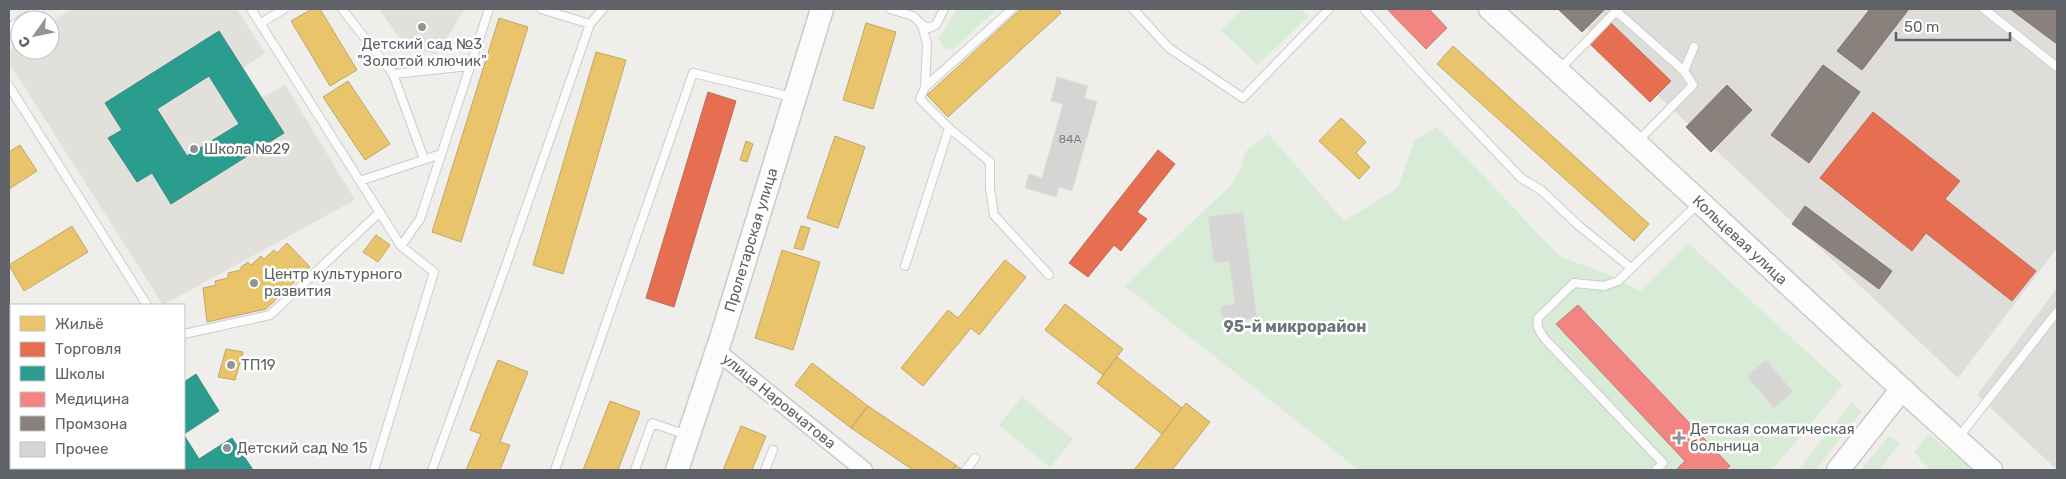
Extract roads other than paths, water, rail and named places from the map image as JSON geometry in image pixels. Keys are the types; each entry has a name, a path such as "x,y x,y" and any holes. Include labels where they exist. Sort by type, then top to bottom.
{"main road":[{"name":"Пролетарская улица","path":"677,470 717,352 822,9"},
{"name":"Кольцевая улица","path":"1490,9 1637,142 1699,202 1991,470"},
{"path":"1838,470 1902,389"}],"street":[{"name":"улица Наровчатова","path":"717,352 864,470"}],"lane":[{"path":"251,9 401,246 434,272 374,470"},
{"path":"261,24 284,9"},
{"path":"342,9 393,74 424,160"},
{"path":"401,246 420,219 489,9"},
{"path":"541,9 590,24"},
{"path":"432,470 506,268 590,24 603,9"},
{"path":"890,9 913,16 922,25 929,28 936,25 944,9"},
{"path":"925,88 1012,9"},
{"path":"1133,9 1169,48 1243,98 1329,9"},
{"path":"1364,9 1422,74 1521,178 1541,190 1578,225 1631,268"},
{"path":"1984,9 2057,67"},
{"path":"1558,71 1617,10 1684,71 1693,85 1637,142"},
{"path":"922,25 927,44 925,88 920,99 949,128 990,162 990,188 994,215 1049,275"},
{"path":"1684,71 1694,47"},
{"path":"393,74 470,66"},
{"path":"555,470 693,73 794,98"},
{"path":"9,86 146,304"},
{"path":"905,266 949,128"},
{"path":"360,181 441,154"},
{"path":"1656,470 1663,463 1545,339 1538,329 1537,323 1538,318 1574,283 1611,285 1699,202"},
{"path":"185,334 270,315 380,212"},
{"path":"1957,439 2057,312"},
{"path":"635,470 652,423 689,436"},
{"path":"765,470 773,450"},
{"path":"966,470 975,458"}],"place":[{"name":"Детский сад №3 \"Золотой ключик\"","path":"422,27"},
{"name":"Школа №29","path":"194,149"},
{"name":"Центр культурного развития","path":"254,283"},
{"name":"ТП19","path":"231,365"},
{"name":"Детская соматическая больница","path":"1679,438"},
{"name":"Детский сад № 15","path":"227,448"}],"district":[{"name":"95-й микрорайон","path":"1295,326"}]}
